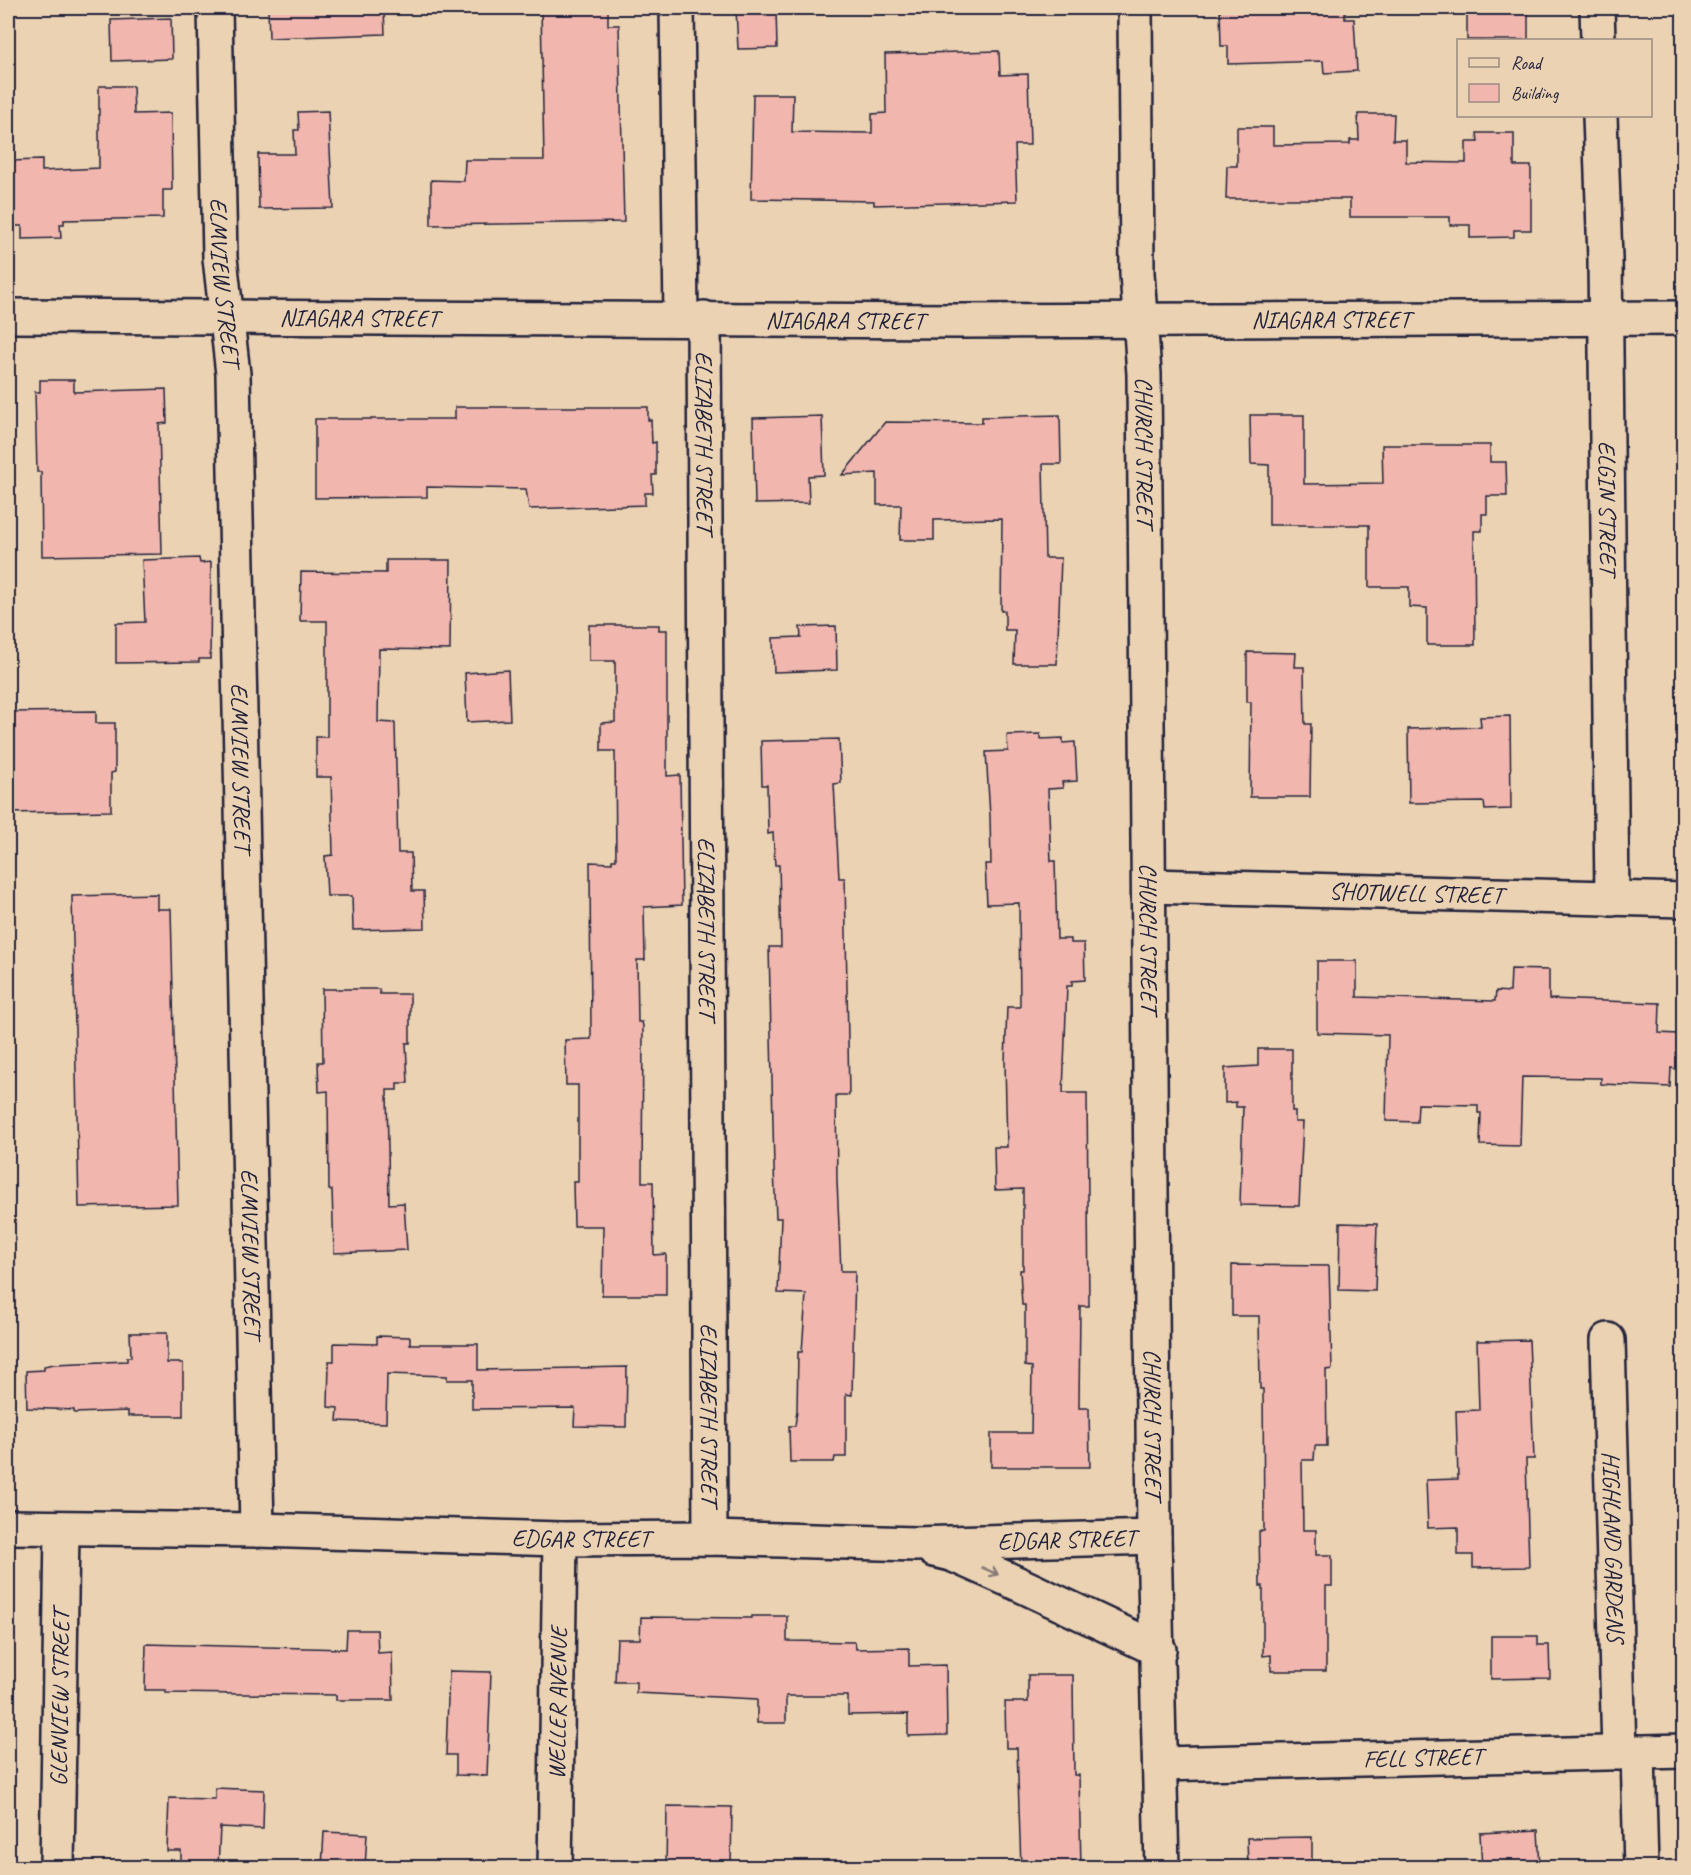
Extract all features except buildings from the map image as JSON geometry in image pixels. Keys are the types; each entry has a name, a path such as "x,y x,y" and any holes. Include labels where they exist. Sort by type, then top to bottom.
{"street":[{"name":"ELMVIEW STREET","path":"215,8 220,258 233,374 257,1530"},
{"name":"ELIZABETH STREET","path":"677,8 692,318 710,1538"},
{"name":"CHURCH STREET","path":"1135,8 1137,273 1144,374 1154,1537 1162,1764 1162,1868"},
{"path":"1597,8 1598,39"},
{"name":"ELGIN STREET","path":"1600,117 1605,318 1612,899"},
{"name":"NIAGARA STREET","path":"8,316 1141,321 1683,318"},
{"name":"SHOTWELL STREET","path":"1149,886 1683,900"},
{"name":"HIGHLAND GARDENS","path":"1608,1340 1628,1753 1641,1868"},
{"name":"EDGAR STREET","path":"8,1527 257,1530 560,1539 710,1538 915,1544 1154,1537"},
{"name":"GLENVIEW STREET","path":"57,1868 62,1528"},
{"name":"WELLER AVENUE","path":"555,1868 560,1539"},
{"path":"915,1544 951,1554 1159,1650"},
{"name":"FELL STREET","path":"1162,1764 1683,1751"}]}
